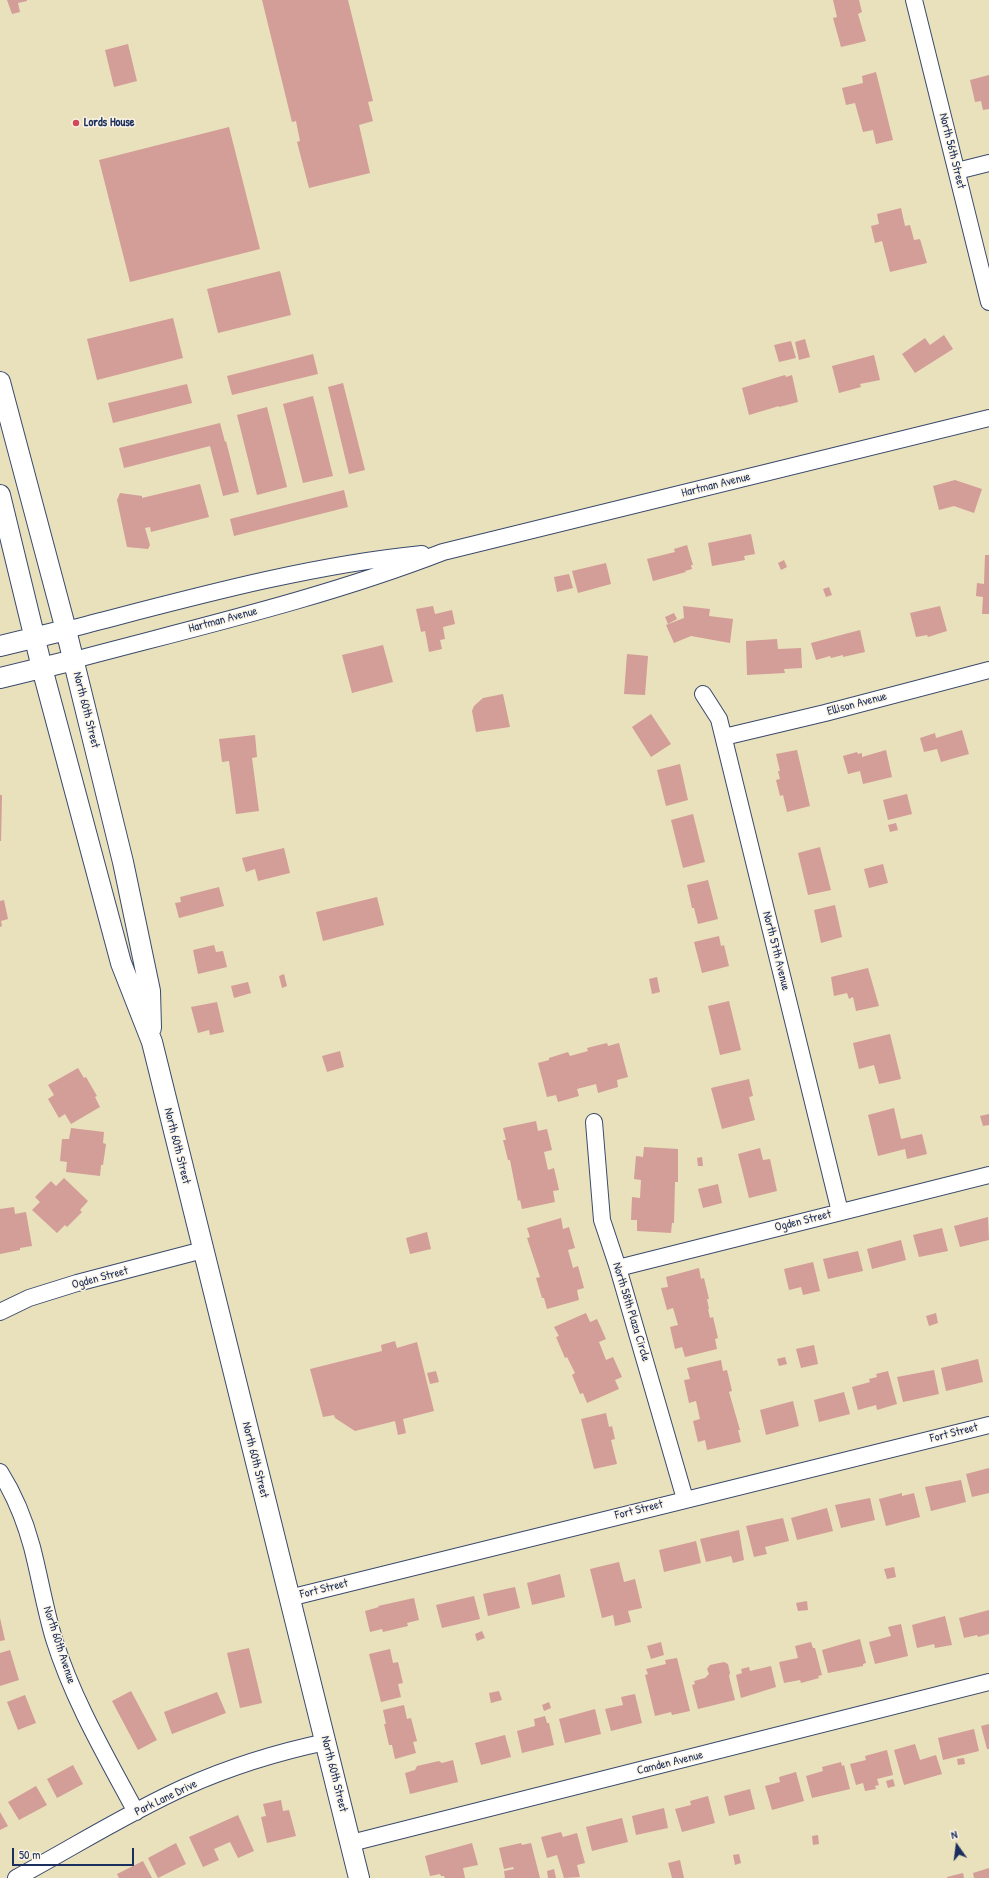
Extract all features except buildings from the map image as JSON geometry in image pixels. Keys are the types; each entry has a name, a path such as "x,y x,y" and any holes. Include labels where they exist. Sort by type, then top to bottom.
{"main road":[{"name":"North 60th Street","path":"0,382 74,660 123,862 150,991 152,1042"},
{"name":"North 60th Street","path":"0,495 42,668 121,962 152,1042 359,1878"},
{"name":"Hartman Avenue","path":"0,646 66,630"},
{"name":"Hartman Avenue","path":"0,678 74,660"}],"street":[{"name":"North 56th Street","path":"914,0 989,302"},
{"path":"957,171 989,163"},
{"name":"Hartman Avenue","path":"74,660 251,613 387,573 443,552 989,418"},
{"name":"Hartman Avenue","path":"66,630 253,583 383,558 443,552"},
{"name":"Ellison Avenue","path":"724,737 825,713 989,670"},
{"name":"North 57th Avenue","path":"703,694 719,719 724,737 840,1212"},
{"name":"North 58th Plaza Circle","path":"594,1122 602,1220 618,1268 685,1499"},
{"name":"Ogden Street","path":"618,1268 989,1175"},
{"name":"Ogden Street","path":"0,1312 29,1298 77,1283 203,1250"},
{"name":"Fort Street","path":"289,1598 989,1424"},
{"name":"North 60th Avenue","path":"0,1472 15,1501 32,1546 47,1614 67,1676 80,1705 136,1812"},
{"name":"Camden Avenue","path":"351,1843 989,1682"},
{"name":"Park Lane Drive","path":"16,1878 42,1872 136,1812 222,1771 296,1748 326,1742"}],"place":[{"name":"Lords House","path":"76,123"}]}
